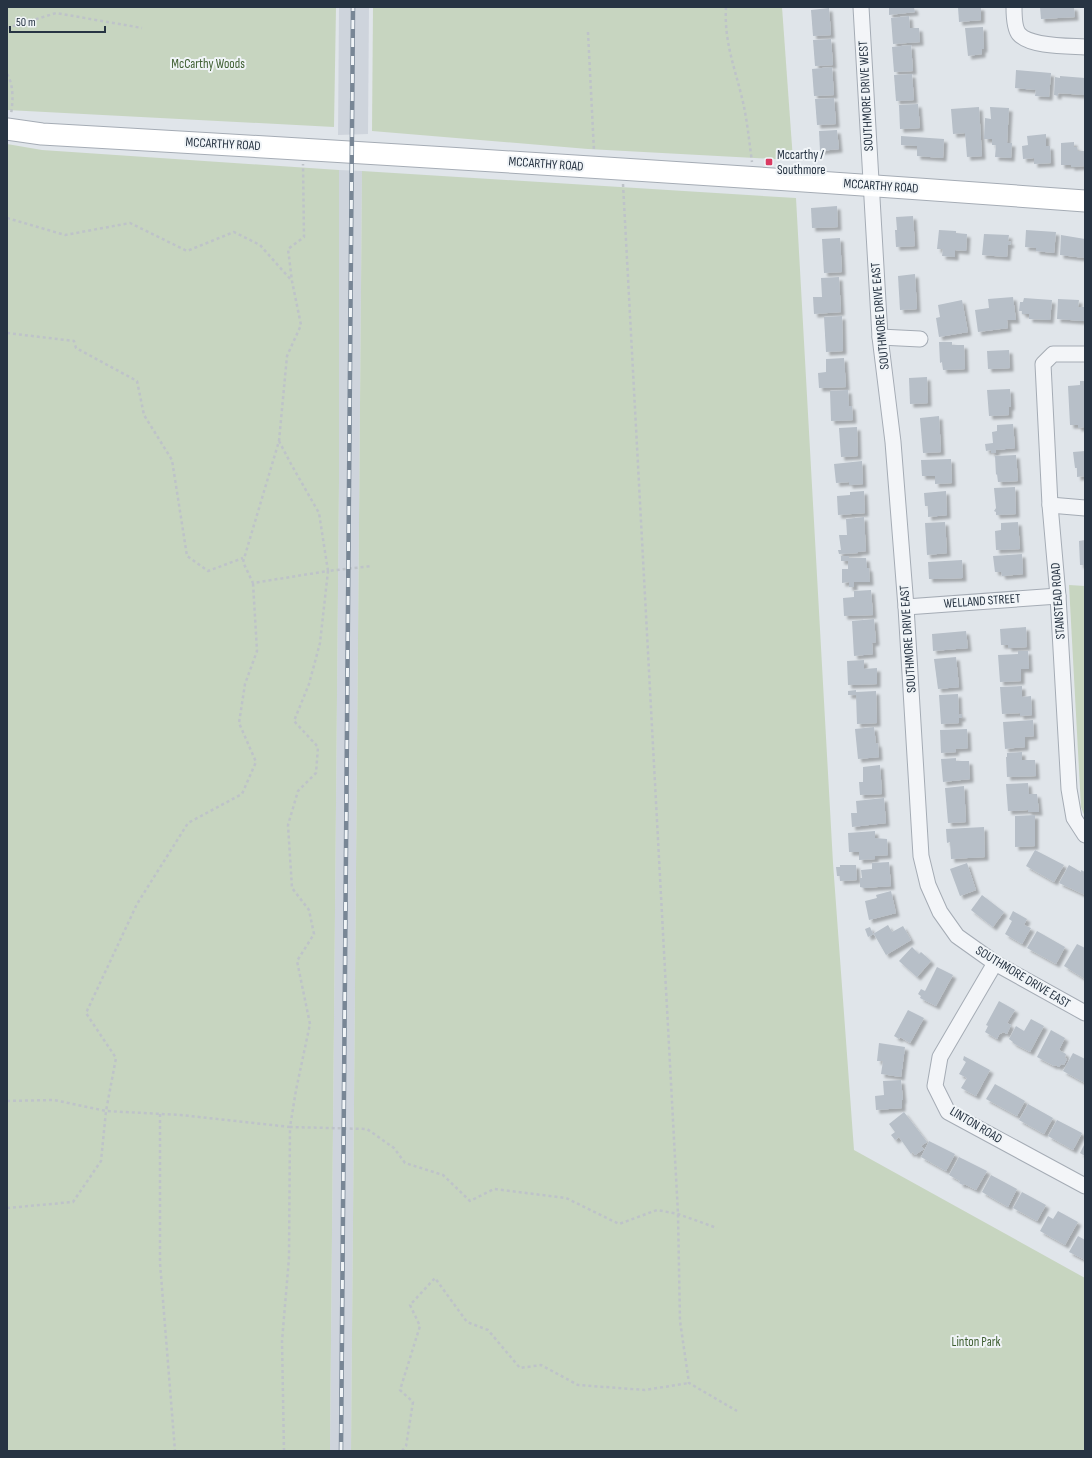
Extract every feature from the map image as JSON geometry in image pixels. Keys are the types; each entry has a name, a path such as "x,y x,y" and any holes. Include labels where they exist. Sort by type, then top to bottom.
{"street":[{"name":"SOUTHMORE DRIVE WEST","path":"861,7 871,185"},
{"path":"1014,7 1014,20 1019,34 1037,44 1085,47"},
{"name":"MCCARTHY ROAD","path":"9,130 42,134 871,185 1085,201"},
{"name":"SOUTHMORE DRIVE EAST","path":"871,185 880,337 893,442 906,607 921,856 928,885 940,912 957,936 995,963 1085,1013"},
{"path":"880,337 920,339"},
{"name":"STANSTEAD ROAD","path":"1085,354 1053,354 1043,364 1050,505 1058,596 1069,789 1074,818 1085,835"},
{"path":"1050,505 1085,508"},
{"name":"WELLAND STREET","path":"906,607 1058,596"},
{"name":"LINTON ROAD","path":"995,963 940,1057 935,1086 948,1112 1085,1186"}],"path":[{"path":"726,7 725,24 728,46 742,99 755,178"},
{"path":"7,28 56,13 142,28"},
{"path":"588,32 595,153"},
{"path":"7,74 10,78 13,100 9,130"},
{"path":"7,1208 73,1202 101,1161 106,1111 116,1058 86,1014 137,904 188,823 242,794 256,762 239,723 245,684 257,651 252,583 243,562 279,441 287,356 301,326 292,281 288,249 304,237 303,159"},
{"path":"623,180 678,1214 680,1321 689,1383"},
{"path":"7,218 65,235 130,223 187,251 234,232 260,244 292,281"},
{"path":"7,333 74,341 76,348 137,381 144,415 172,460 187,556 208,571 244,558"},
{"path":"279,441 319,513 328,571 320,644 309,684 294,721 318,747 316,773 298,791 288,825 292,888 308,910 314,934 297,961 310,1024 290,1127 289,1258 282,1341 284,1451"},
{"path":"252,583 328,571 372,566"},
{"path":"7,1101 54,1100 106,1111 181,1115 290,1127 367,1129 394,1148 405,1163 443,1176 470,1202 494,1189 566,1198 619,1224 657,1210 678,1214 717,1228"},
{"path":"160,1114 160,1263 175,1451"},
{"path":"402,1451 406,1446 413,1402 400,1390 420,1326 410,1305 435,1278 467,1322 488,1330 520,1368 541,1365 578,1384 638,1390 689,1383 737,1411"}],"shaded area":[{"path":"339,7 369,7 368,134 338,135"},
{"path":"339,170 362,171 351,1451 330,1451 339,482"}],"green space":[{"name":"McCarthy Woods","path":"7,7 336,7 334,127 7,110"},
{"path":"373,7 782,7 793,160 588,149 372,131"},
{"path":"7,144 42,150 339,170 339,482 330,1451 7,1451"},
{"name":"Linton Park","path":"362,171 796,198 833,863 854,1150 1085,1278 1085,1451 351,1451"},
{"path":"1069,585 1085,586 1085,817 1081,807"}],"building":[{"path":"889,7 914,7 915,12 889,15"},
{"path":"958,7 981,7 981,20 959,22"},
{"path":"1040,7 1074,7 1075,17 1041,19"},
{"path":"829,8 831,35 813,36 811,10"},
{"path":"909,16 910,28 919,28 920,42 893,44 891,18"},
{"path":"983,27 984,49 982,49 982,54 968,56 965,28"},
{"path":"831,39 833,65 815,66 813,40"},
{"path":"911,45 913,71 894,72 892,47"},
{"path":"832,67 834,95 814,96 812,69"},
{"path":"1016,70 1051,73 1049,97 1035,96 1036,90 1015,88"},
{"path":"912,74 914,100 896,101 894,75"},
{"path":"1060,76 1085,78 1085,95 1058,93 1058,96 1054,95 1055,77 1060,78"},
{"path":"834,98 836,124 817,125 815,99"},
{"path":"918,104 920,128 900,129 899,105"},
{"path":"979,107 982,156 967,157 965,133 953,134 951,109"},
{"path":"990,107 1009,108 1007,143 1012,143 1011,158 995,157 996,145 992,145 992,139 984,139 985,118 991,119"},
{"path":"837,130 839,149 820,151 819,131"},
{"path":"1046,134 1046,146 1050,146 1051,163 1034,164 1034,158 1023,159 1022,146 1028,145 1027,136"},
{"path":"901,136 944,139 943,158 917,156 917,146 901,145"},
{"path":"1074,142 1074,147 1077,147 1078,151 1085,151 1085,166 1071,167 1071,165 1061,165 1061,143"},
{"path":"837,206 838,227 812,228 811,208"},
{"path":"913,216 915,246 896,247 896,217"},
{"path":"939,230 956,231 956,233 967,234 966,251 955,250 955,257 942,256 943,249 937,249"},
{"path":"1026,230 1056,232 1054,253 1036,251 1036,248 1025,247"},
{"path":"984,234 1009,235 1008,241 1011,242 1010,245 1008,245 1007,257 982,255"},
{"path":"1061,235 1085,239 1085,258 1060,255"},
{"path":"840,238 842,272 824,273 822,239"},
{"path":"915,274 917,309 900,310 898,276"},
{"path":"839,277 841,312 814,314 813,297 822,297 821,278"},
{"path":"1013,297 1016,320 1007,320 1008,328 978,332 975,310 989,308 988,299"},
{"path":"1024,298 1052,300 1050,320 1029,319 1029,314 1022,314 1022,311 1019,311 1020,302 1023,302"},
{"path":"1058,299 1079,300 1078,307 1085,307 1084,321 1057,319"},
{"path":"962,300 968,332 939,337 936,318 940,317 938,305"},
{"path":"842,316 843,351 826,352 824,317"},
{"path":"939,342 952,342 952,345 964,345 965,369 943,370 942,362 940,363"},
{"path":"1009,350 1010,368 988,369 987,351"},
{"path":"844,358 846,387 819,388 818,373 826,372 826,359"},
{"path":"927,377 928,403 910,404 909,378"},
{"path":"1080,381 1085,381 1085,424 1084,427 1078,428 1078,425 1070,425 1068,386 1080,385"},
{"path":"1010,389 1011,407 1009,407 1009,415 989,416 987,390"},
{"path":"848,390 849,406 852,406 853,420 831,421 830,391"},
{"path":"939,416 941,452 923,453 920,418"},
{"path":"1013,424 1015,448 996,450 996,453 991,453 991,450 986,451 985,444 993,443 992,432 997,431 997,425"},
{"path":"857,427 858,456 841,457 839,428"},
{"path":"1085,451 1085,476 1077,477 1077,468 1075,468 1073,452"},
{"path":"1016,455 1018,481 998,482 995,456"},
{"path":"951,459 952,483 935,484 935,476 922,476 921,460"},
{"path":"862,461 863,484 849,485 849,482 836,483 834,464"},
{"path":"1015,487 1016,514 996,515 996,512 994,511 996,508 994,488"},
{"path":"864,491 865,513 838,515 837,496 850,495 850,492"},
{"path":"946,491 947,515 928,517 928,506 925,506 924,493"},
{"path":"864,517 866,551 839,554 838,550 841,550 839,535 847,535 846,519"},
{"path":"945,522 947,553 927,555 925,523"},
{"path":"1018,522 1020,549 996,550 995,531 1001,530 1001,523"},
{"path":"1085,540 1085,565 1080,565 1079,541"},
{"path":"1022,554 1023,574 1002,576 1001,572 995,572 993,556"},
{"path":"841,556 849,556 849,558 866,558 867,568 869,568 870,582 854,582 854,587 849,587 849,582 842,583 842,569 848,569 848,561 841,561"},
{"path":"962,560 963,578 929,579 928,562"},
{"path":"871,590 873,615 844,616 843,598 854,597 854,591"},
{"path":"874,619 876,642 872,643 873,654 854,656 852,621"},
{"path":"1026,627 1027,647 1008,648 1008,645 1001,645 1000,629"},
{"path":"966,631 968,648 933,651 932,634"},
{"path":"1018,651 1028,651 1029,669 1021,669 1021,681 1000,682 998,655 1018,654"},
{"path":"956,657 959,687 938,689 934,659"},
{"path":"864,660 864,669 877,668 877,684 848,685 847,661"},
{"path":"1022,686 1022,697 1031,696 1032,715 1020,716 1020,713 1002,714 1000,687"},
{"path":"856,690 856,692 876,691 877,723 857,724 856,695 848,695 848,691"},
{"path":"958,694 959,715 962,714 962,718 959,718 959,723 941,724 939,695"},
{"path":"1033,720 1034,736 1025,737 1025,747 1005,749 1003,722"},
{"path":"874,727 876,744 878,743 879,757 858,759 855,729"},
{"path":"967,729 968,748 955,749 956,752 941,753 940,730"},
{"path":"1022,752 1022,760 1035,760 1036,776 1007,777 1007,753"},
{"path":"956,758 956,761 969,761 970,779 943,782 941,759"},
{"path":"880,765 882,794 860,795 859,782 863,782 863,767"},
{"path":"1028,783 1029,794 1037,794 1039,812 1028,812 1028,810 1008,811 1006,784"},
{"path":"964,786 966,822 948,823 945,788"},
{"path":"884,798 886,823 852,827 851,813 857,813 856,801"},
{"path":"1035,815 1035,846 1015,847 1015,816"},
{"path":"984,827 985,857 951,859 950,842 947,843 946,829"},
{"path":"875,831 875,838 887,839 888,855 875,856 875,859 859,860 859,852 849,852 848,833"},
{"path":"1035,850 1064,865 1054,882 1026,866"},
{"path":"889,862 891,886 860,887 860,878 862,878 861,870 872,869 872,863"},
{"path":"967,863 976,890 960,896 950,869"},
{"path":"840,865 856,865 857,880 840,881 840,876 837,876 836,867 840,867"},
{"path":"1069,865 1081,872 1081,870 1085,872 1085,895 1059,883"},
{"path":"891,891 896,913 869,920 865,901 877,898 876,895"},
{"path":"982,895 1004,912 993,927 971,910"},
{"path":"1013,911 1027,919 1024,925 1031,928 1022,944 1005,934 1012,921 1009,919"},
{"path":"888,925 892,932 903,926 911,940 886,955 874,934 868,937 865,929 870,927 873,934"},
{"path":"1037,931 1065,947 1056,964 1027,948"},
{"path":"1077,944 1085,948 1085,979 1064,966"},
{"path":"912,947 919,954 921,952 931,961 917,977 899,961"},
{"path":"937,967 953,975 936,1006 920,998 921,996 918,994 921,989 925,991"},
{"path":"999,1001 1015,1010 1007,1023 1011,1025 1007,1034 1003,1032 1001,1034 1000,1033 997,1039 985,1032 988,1026 986,1025"},
{"path":"908,1010 924,1018 910,1043 900,1037 899,1039 894,1036"},
{"path":"1031,1019 1044,1026 1030,1052 1013,1043 1009,1039 1016,1026 1024,1031"},
{"path":"1051,1030 1065,1038 1059,1050 1066,1054 1065,1058 1067,1059 1064,1065 1061,1064 1059,1067 1037,1057"},
{"path":"879,1043 905,1047 901,1077 881,1074 883,1061 877,1061"},
{"path":"1073,1053 1085,1059 1085,1083 1063,1071"},
{"path":"964,1056 990,1070 976,1096 961,1088 967,1078 959,1074 966,1062 963,1060"},
{"path":"901,1080 903,1100 902,1108 876,1110 875,1096 884,1095 883,1081"},
{"path":"995,1084 1025,1101 1017,1116 986,1099"},
{"path":"1028,1104 1053,1118 1044,1134 1019,1120"},
{"path":"904,1112 927,1142 921,1146 924,1149 915,1155 913,1152 911,1154 899,1137 895,1140 891,1135 895,1132 889,1124"},
{"path":"1057,1120 1082,1133 1073,1150 1048,1136"},
{"path":"929,1141 955,1154 946,1171 921,1157"},
{"path":"1085,1143 1085,1156 1080,1153"},
{"path":"959,1157 987,1171 976,1190 959,1183 960,1181 949,1175"},
{"path":"991,1175 1017,1189 1008,1207 982,1192"},
{"path":"1022,1192 1046,1205 1037,1221 1013,1208"},
{"path":"1058,1211 1078,1222 1065,1245 1040,1231 1048,1216 1053,1219"},
{"path":"1078,1236 1085,1240 1085,1260 1069,1252"}],"railway":[{"path":"341,1451 353,7"}],"place":[{"name":"Mccarthy / Southmore","path":"769,162"}]}
